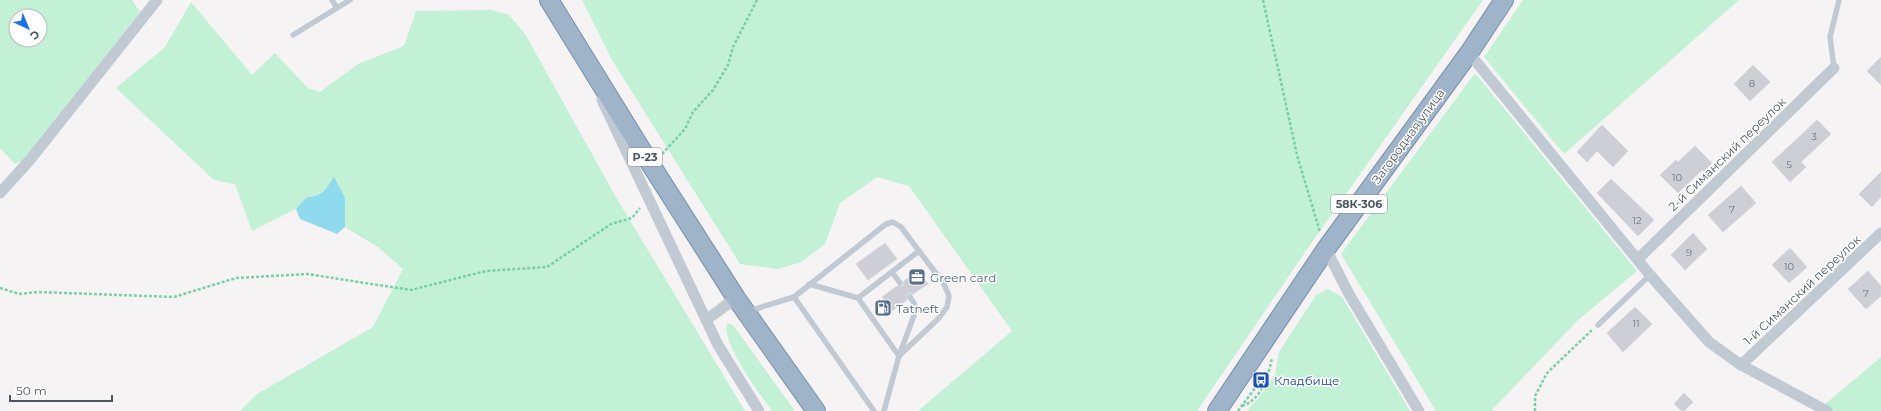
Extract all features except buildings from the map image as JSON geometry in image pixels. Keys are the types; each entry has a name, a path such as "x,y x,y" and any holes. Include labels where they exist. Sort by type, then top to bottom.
{"highway":[{"name":"Р-23","path":"549,0 650,165 741,305 816,411"},
{"name":"Загородная улица","path":"1218,411 1326,249 1469,52 1504,0"}],"street":[{"path":"0,193 29,161 157,0"},
{"path":"577,47 718,345 759,411"},
{"path":"1469,52 1650,275 1709,342 1741,365 1827,411"},
{"name":"2-й Симанский переулок","path":"1638,259 1834,68"},
{"name":"1-й Симанский переулок","path":"1741,365 1881,233"},
{"path":"1326,249 1349,294 1419,411"},
{"path":"706,320 741,305"}],"lane":[{"path":"332,0 337,8"},
{"path":"293,35 350,0"},
{"path":"1834,68 1830,37 1839,0"},
{"path":"741,305 794,296 886,224 893,222 900,227 944,284 949,296 947,307 939,318 899,356"},
{"path":"858,298 919,251"},
{"path":"892,272 900,283"},
{"path":"1598,325 1650,275"},
{"path":"809,284 858,298 899,356"},
{"path":"794,296 874,411"},
{"path":"884,411 899,356 916,310 910,297"}],"path":[{"path":"650,165 685,129 693,112 713,90 728,65 733,47 757,0"},
{"path":"1263,0 1297,155 1326,249"},
{"path":"0,288 19,294 38,292 174,297 236,278 307,274 411,290 486,271 547,267 611,224 632,218 648,197"},
{"path":"1536,411 1535,396 1547,373 1598,325"},
{"path":"1242,406 1251,403 1267,380 1272,357"},
{"path":"1238,411 1261,380"}],"green space":[{"path":"0,0 132,0 140,12 22,161 15,164 0,148"},
{"path":"582,0 1483,0 1310,245 1197,411 918,411 1012,331 909,186 877,177 840,203 825,244 801,262 778,269 740,264 612,60"},
{"path":"1523,0 1739,0 1564,154 1484,57"},
{"path":"191,2 252,75 275,53 308,88 320,92 358,64 404,46 416,11 491,10 509,15 525,34 617,199 745,411 240,411 257,394 373,327 403,269 378,247 345,227 334,177 320,194 307,197 296,209 252,231 235,184 214,180 116,88 165,47"},
{"path":"1475,73 1637,271 1578,320 1491,411 1436,411 1341,254"},
{"path":"1328,289 1342,297 1410,411 1247,411 1260,396 1275,374 1279,352 1316,295"},
{"path":"727,323 733,325 795,411 772,411 735,355 727,332"},
{"path":"1881,357 1881,411 1833,411 1824,405"}],"water":[{"path":"334,177 345,198 345,227 337,234 300,219 296,209 307,197 312,197 324,191"}],"place":[{"name":"Green card","path":"917,277"},
{"name":"Tatneft","path":"883,308"},
{"name":"Кладбище","path":"1261,380"}]}
